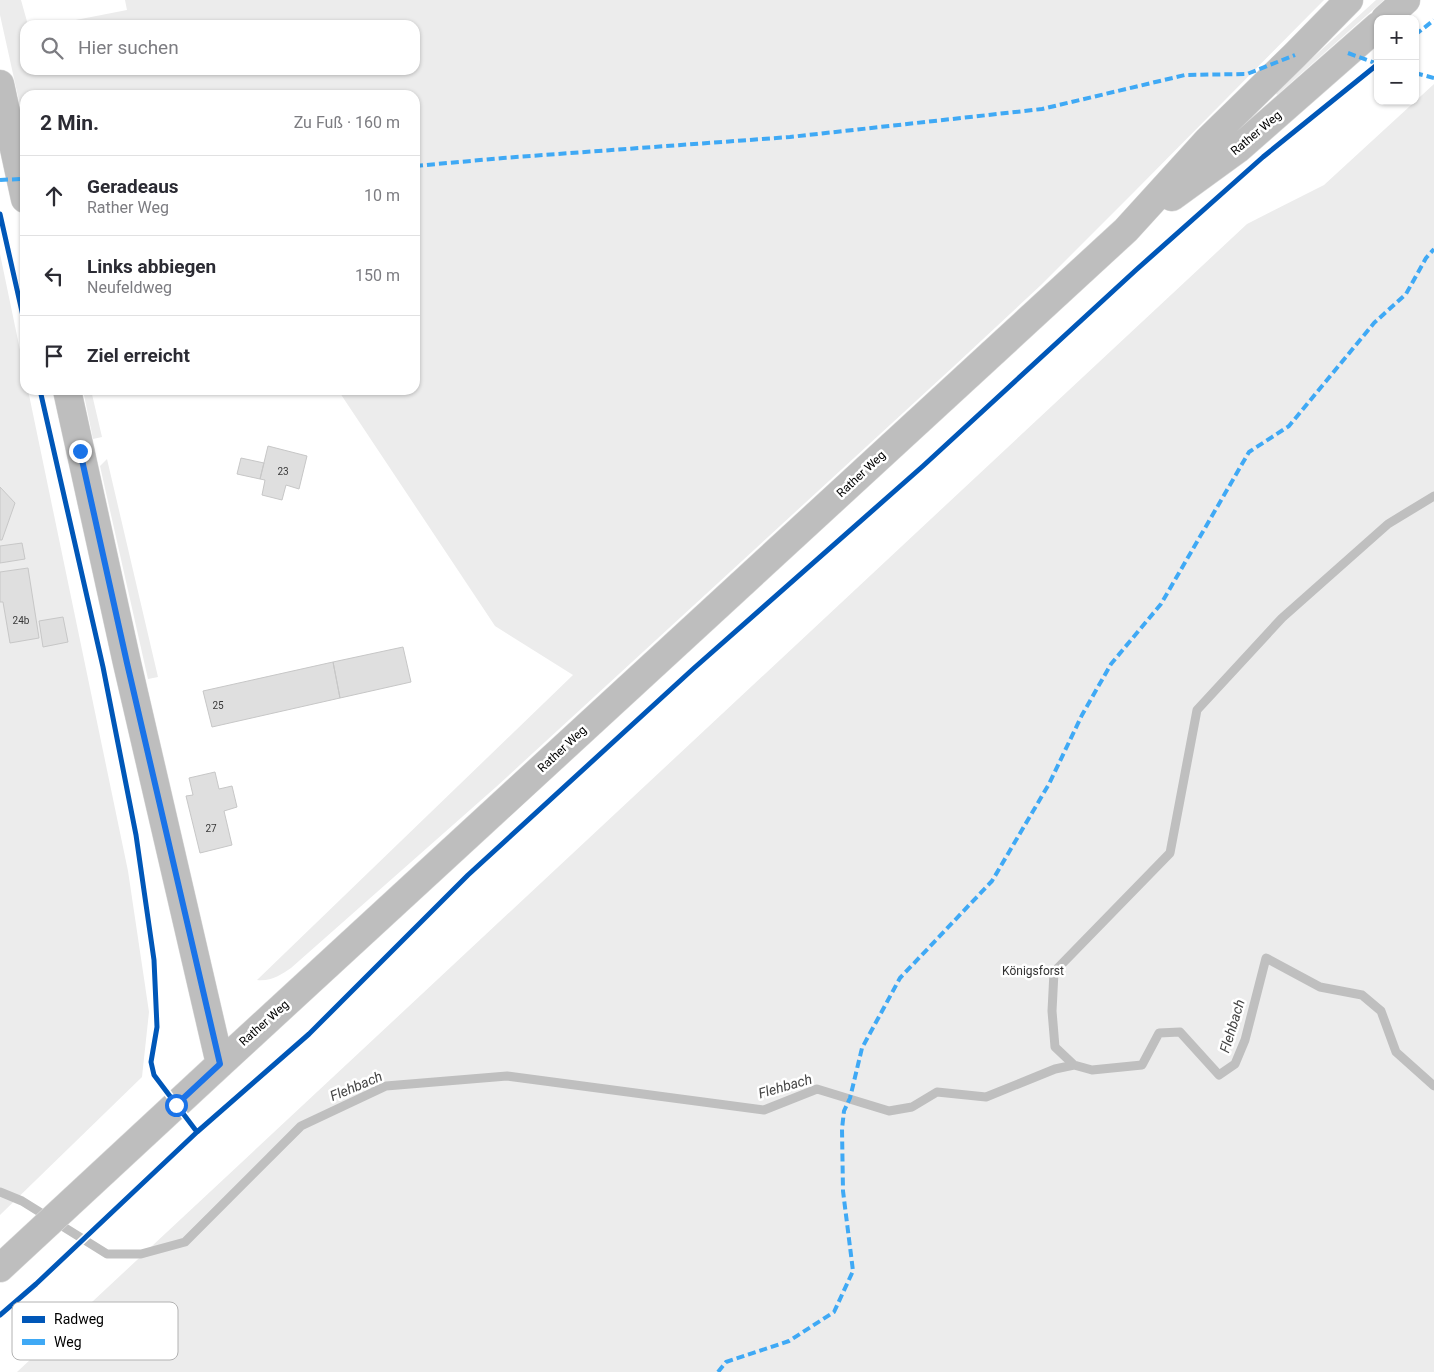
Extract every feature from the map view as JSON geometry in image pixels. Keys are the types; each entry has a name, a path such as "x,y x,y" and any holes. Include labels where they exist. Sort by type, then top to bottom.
{"main road":[{"name":"Rather Weg","path":"0,1268 1126,230 1208,140 1349,0"},
{"path":"1389,15 1406,0"},
{"name":"Rather Weg","path":"1126,230 1238,149 1374,30"},
{"path":"0,84 20,176"},
{"path":"68,395 127,663 220,1064"}],"green space":[{"path":"0,0 21,0 27,20 20,20 20,75 420,75 420,20 76,20 127,10 125,0 1324,0 1041,285 953,367 496,787 291,968 266,980 257,980 573,675 495,626 341,395 420,395 420,90 20,90 20,105 0,15"},
{"path":"1376,0 1384,0 1277,95 1275,92"},
{"name":"Königsforst","path":"1434,84 1434,1372 17,1372 30,1360 178,1360 178,1302 92,1302 1247,224 1324,185 1411,105 1419,105 1419,98"},
{"path":"0,254 20,350 20,395 29,395 128,871 149,1012 142,1077 0,1215"},
{"path":"84,395 92,395 102,437 93,439"},
{"path":"107,459 158,677 148,679 100,466"}],"building":[{"path":"268,446 307,456 299,489 286,485 282,500 262,495 265,480 260,479"},
{"path":"241,458 264,463 260,479 237,474"},
{"path":"0,487 15,503 2,540 0,540"},
{"path":"22,543 25,559 0,563 0,546"},
{"path":"28,568 39,638 10,643 3,602 0,602 0,572"},
{"path":"63,617 68,642 43,647 39,621"},
{"path":"403,647 411,682 340,698 333,662"},
{"path":"333,662 340,698 212,727 203,691"},
{"path":"215,772 219,789 232,786 237,807 224,811 232,845 200,853 186,796 193,795 189,778"}],"waterway":[{"path":"1074,1065 1055,1047 1052,1011 1054,972 1170,853 1197,710 1282,618 1388,524 1434,496"},
{"name":"Flehbach","path":"0,1192 22,1201 107,1254 141,1254 185,1242 301,1126 386,1086 507,1076 764,1110 817,1089 889,1111 912,1107 937,1092 986,1097 1055,1069 1074,1065 1092,1070 1142,1065 1159,1033 1180,1032 1219,1075 1235,1064 1245,1040 1266,958 1320,987 1362,995 1381,1011 1396,1052 1434,1086"}],"marked path":[{"path":"1419,32 1434,20"},
{"path":"1348,53 1374,63"},
{"path":"420,166 790,137 1042,109 1185,75 1247,74 1295,55"},
{"path":"1419,74 1434,78"},
{"path":"0,180 20,179"},
{"path":"718,1372 726,1362 789,1341 834,1312 853,1271 843,1191 842,1129 844,1111 850,1098 862,1048 900,978 992,881 1049,784 1082,715 1111,664 1161,604 1249,452 1289,426 1374,323 1406,294 1426,258 1434,249"}],"cycle path":[{"path":"15,1302 197,1132 309,1034 468,875 693,669 923,466 1136,270 1263,157 1374,67"},
{"path":"0,214 20,303"},
{"path":"41,395 103,667 136,835 154,960 157,1027 151,1062 154,1075 197,1132"},
{"path":"0,1315 12,1305"}],"route":[{"path":"80,451 220,1064 176,1105"}]}
